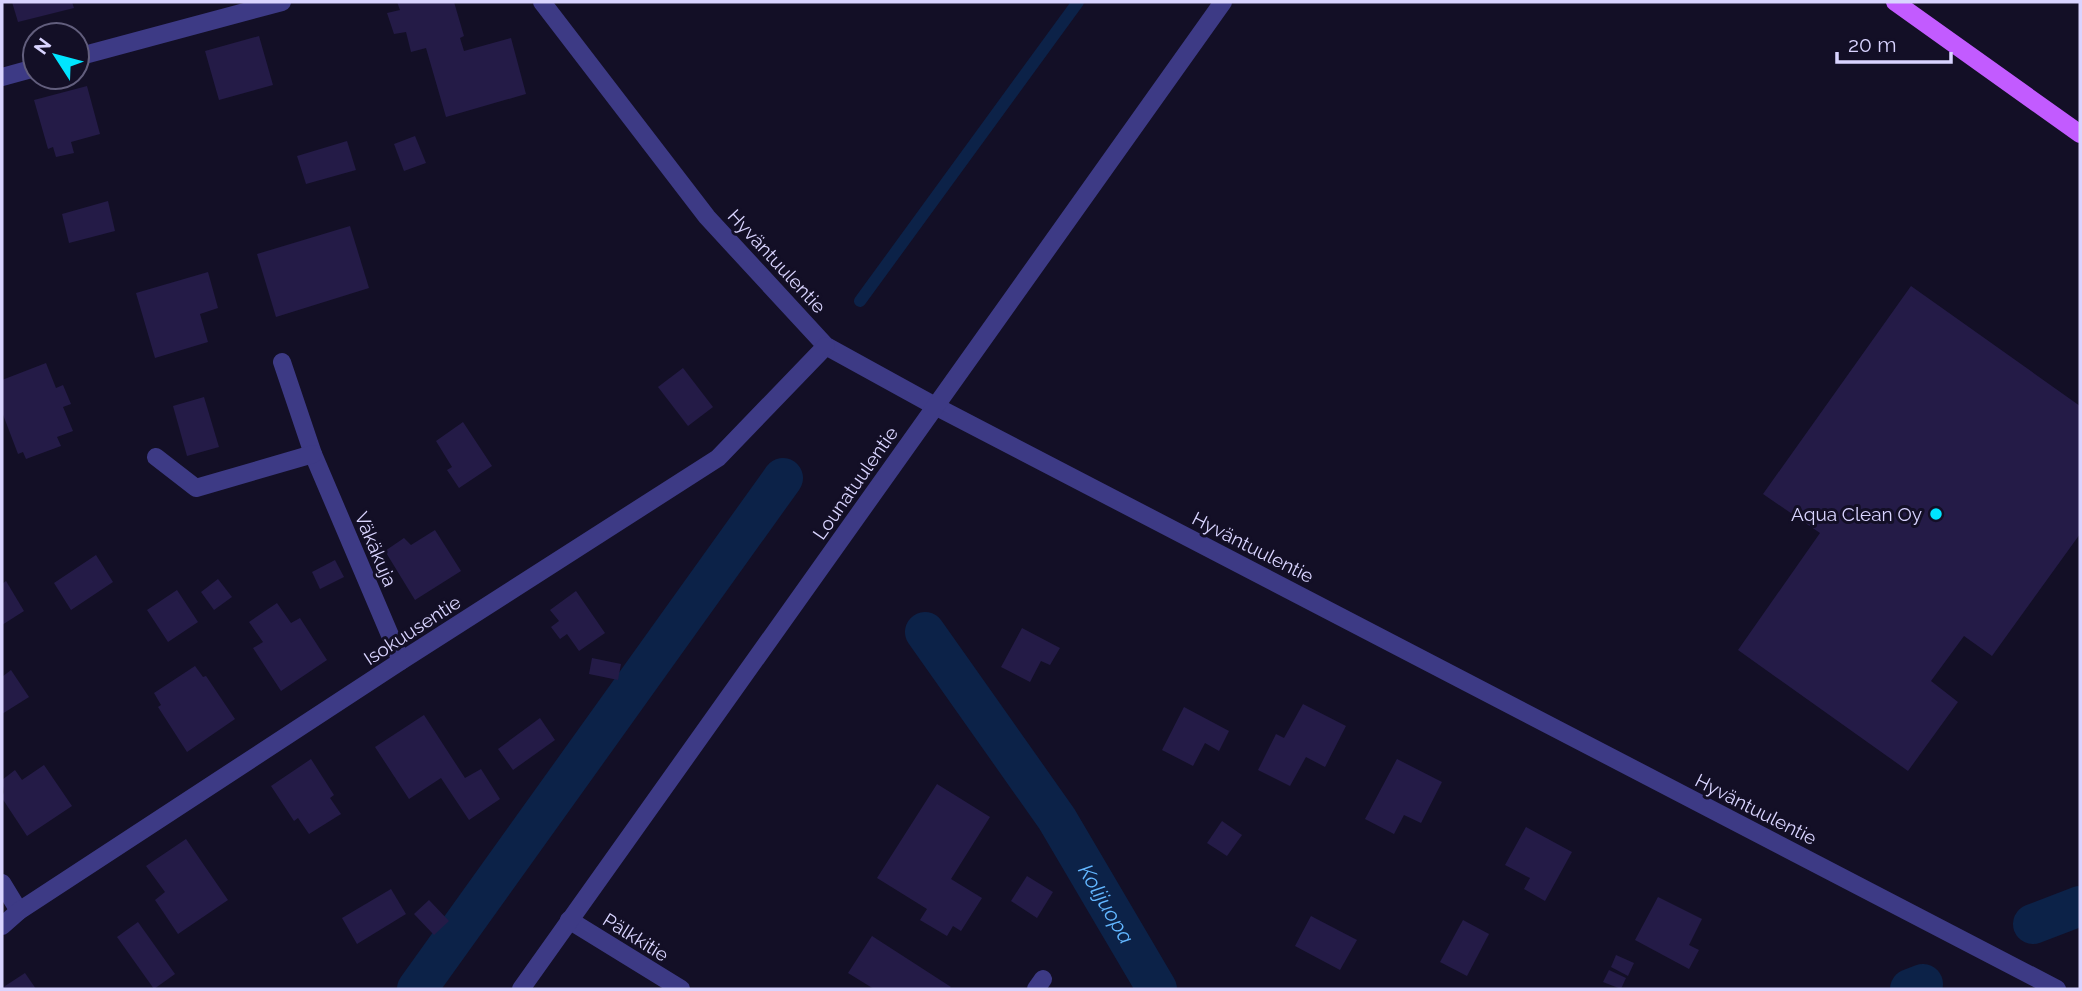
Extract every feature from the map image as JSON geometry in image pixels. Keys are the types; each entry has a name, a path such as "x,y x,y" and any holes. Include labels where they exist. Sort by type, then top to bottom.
{"main road":[{"path":"1895,2 2080,134"}],"street":[{"path":"91,53 282,2"},
{"name":"Hyväntuulentie","path":"542,2 707,217 826,346 935,406 2057,989"},
{"name":"Lounatuulentie","path":"521,989 1223,2"},
{"path":"2,77 21,72"},
{"name":"Isokuusentie","path":"2,926 19,911 401,661 718,458 826,346"},
{"name":"Väkäkuja","path":"282,362 313,454 401,661"},
{"path":"156,457 196,488 313,454"},
{"path":"2,883 19,911"},
{"name":"Pälkkitie","path":"569,920 681,989"}],"building":[{"path":"12,2 72,2 74,8 21,21 18,22"},
{"path":"397,2 454,2 464,36 460,38 464,51 511,38 526,94 446,117 426,48 411,52 406,32 394,34 387,13 400,10"},
{"path":"259,36 273,85 219,100 205,51"},
{"path":"68,91 88,91 100,134 71,142 74,153 56,157 53,147 48,149 34,100"},
{"path":"415,136 426,163 404,171 394,144"},
{"path":"347,141 356,170 306,184 297,156"},
{"path":"108,201 115,231 69,243 62,214"},
{"path":"350,226 369,288 276,317 257,254"},
{"path":"208,272 218,308 200,314 208,342 155,358 136,293"},
{"name":"Aqua Clean Oy","path":"1911,286 2080,406 2080,534 1992,656 1964,636 1931,681 1958,702 1908,771 1738,650 1820,533 1763,494"},
{"path":"46,363 56,388 63,385 71,404 63,407 73,431 57,437 61,446 26,459 23,452 18,454 2,412 2,380"},
{"path":"683,368 713,407 688,426 658,387"},
{"path":"204,397 219,447 187,456 173,406"},
{"path":"463,422 492,466 459,488 447,470 452,467 436,441"},
{"path":"435,530 461,571 415,600 385,551 404,538 411,545"},
{"path":"96,555 113,582 71,610 54,583"},
{"path":"335,560 344,577 320,589 312,572"},
{"path":"218,579 232,597 214,610 201,592"},
{"path":"6,581 24,611 2,625 2,584"},
{"path":"177,590 198,622 168,642 147,610"},
{"path":"576,591 605,633 579,651 567,634 560,639 551,627 559,621 550,610"},
{"path":"277,603 291,623 300,618 327,660 281,691 253,648 263,642 249,622"},
{"path":"1022,628 1060,648 1050,665 1041,661 1030,682 1001,667"},
{"path":"592,658 621,664 618,680 589,674"},
{"path":"195,666 203,677 206,676 235,719 187,752 158,707 161,705 154,693"},
{"path":"11,670 29,697 2,714 2,677"},
{"path":"1303,704 1346,726 1325,767 1306,757 1290,786 1258,770 1276,734 1284,738"},
{"path":"1184,707 1229,731 1219,751 1205,743 1193,766 1162,750"},
{"path":"424,715 465,778 481,769 500,799 469,820 441,778 409,799 375,747"},
{"path":"540,718 555,740 513,770 498,749"},
{"path":"311,759 334,795 330,798 341,814 309,834 298,818 294,821 271,786"},
{"path":"1397,759 1442,782 1421,823 1404,815 1394,834 1365,819"},
{"path":"44,765 72,806 27,836 2,798 2,780 15,770 22,780"},
{"path":"937,784 990,817 951,879 982,898 961,931 953,926 947,936 920,920 927,909 877,878"},
{"path":"1222,821 1242,835 1227,856 1207,843"},
{"path":"1526,827 1572,852 1545,901 1524,889 1530,878 1505,865"},
{"path":"186,839 228,900 178,934 155,900 165,892 146,866"},
{"path":"1027,876 1053,892 1037,918 1011,901"},
{"path":"391,889 406,914 357,944 342,918"},
{"path":"1658,897 1702,919 1689,945 1699,950 1689,969 1635,940"},
{"path":"429,900 449,921 434,935 414,914"},
{"path":"1311,916 1357,940 1340,970 1295,946"},
{"path":"1463,920 1489,934 1467,976 1440,962"},
{"path":"138,922 175,974 154,989 117,937"},
{"path":"872,936 951,987 874,989 848,973"},
{"path":"1616,955 1634,963 1628,976 1611,967"},
{"path":"1609,970 1626,978 1621,989 1603,982"},
{"path":"25,973 36,989 2,989 2,988"}],"waterway":[{"path":"860,301 1078,2"},
{"path":"417,989 783,478"},
{"path":"925,632 1057,819 1157,989"},
{"name":"Kolijuopa","path":"2033,924 2080,906"},
{"path":"1910,989 1923,984"}],"place":[{"name":"Aqua Clean Oy","path":"1936,514"}]}
